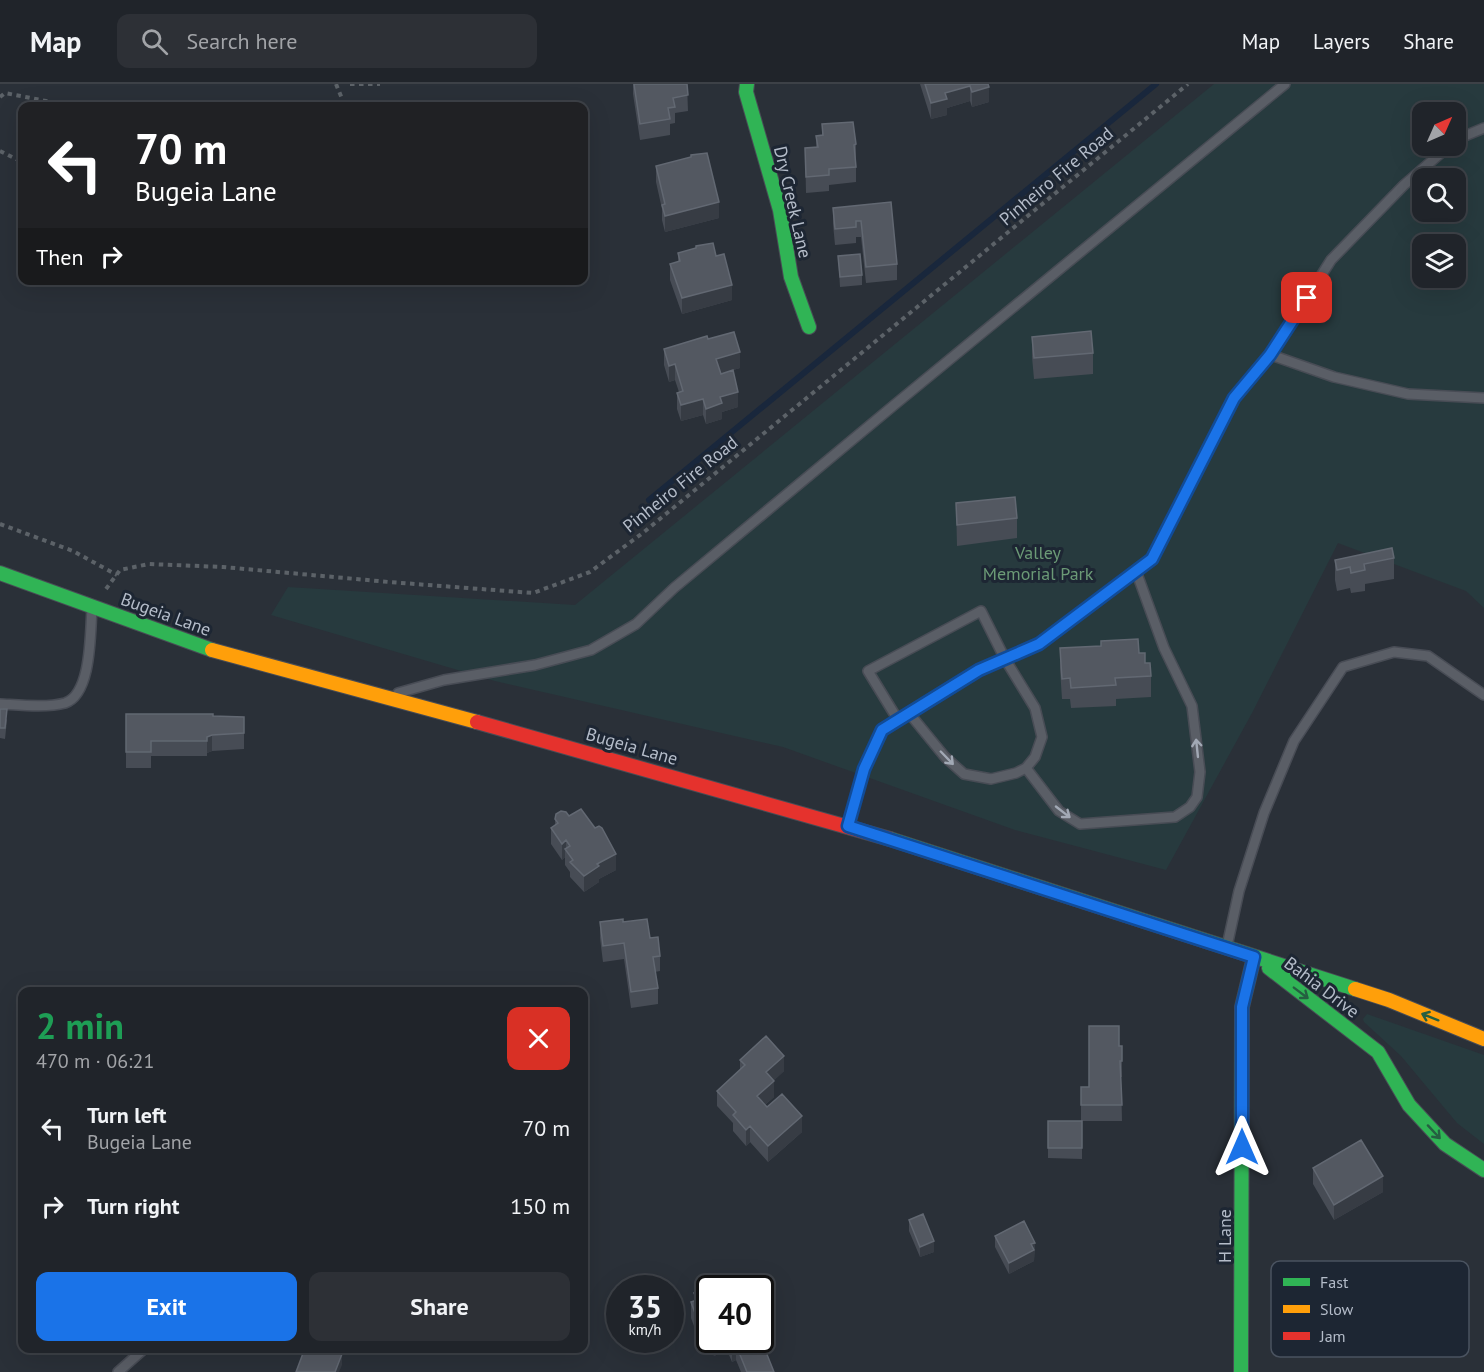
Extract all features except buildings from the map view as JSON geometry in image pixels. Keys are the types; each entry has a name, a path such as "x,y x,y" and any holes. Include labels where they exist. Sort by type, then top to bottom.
{"street":[{"name":"Dry Creek Lane","path":"747,84 746,92 780,210 791,277 809,327"},
{"name":"Bugeia Lane","path":"0,573 213,650 848,826 1254,957"},
{"name":"Bahia Drive","path":"1254,957 1389,1000 1484,1039"},
{"name":"Bahia Drive","path":"1254,957 1378,1052 1409,1105 1445,1144 1484,1170"},
{"name":"H Lane","path":"1241,1372 1242,1007 1254,957"}],"lane":[{"path":"384,697 444,680 535,665 591,650 636,624 674,588 884,413 1285,84"},
{"path":"1466,135 1484,128"},
{"path":"848,826 864,769 882,730 979,670 1039,644 1152,559 1234,398 1270,355 1331,260 1404,185 1437,156"},
{"path":"1270,355 1334,377 1408,394 1484,398"},
{"path":"1026,768 1059,811 1080,824 1175,817 1190,807 1197,797 1200,772 1192,706 1164,648 1136,571"},
{"path":"0,704 66,703 76,696 84,685 93,606"},
{"path":"898,720 868,670 981,610 1005,659 1035,708 1042,737 1035,757 1026,768 991,779 964,774 945,757 909,713"},
{"path":"1227,948 1239,891 1264,813 1294,741 1343,667 1394,652 1428,656 1484,695"},
{"path":"118,1372 139,1353"}],"path":[{"path":"336,84 343,102"},
{"path":"350,84 380,84"},
{"name":"Pinheiro Fire Road","path":"117,575 120,570 149,564 223,567 533,593 590,572 644,532 1188,84"},
{"path":"0,97 5,93 51,102"},
{"path":"0,151 18,160"},
{"path":"0,524 73,551 117,575 93,606"}],"green space":[{"name":"Valley Memorial Park","path":"1214,84 1484,84 1484,608 1466,591 1338,543 1252,713 1166,870 1015,830 783,747 495,681 271,615 288,587 575,605"},
{"path":"1367,1014 1484,1055 1484,1144 1457,1123 1401,1056 1364,1022 1363,1019"}],"waterway":[{"path":"649,500 1156,84"}],"traffic: fast":[{"path":"747,84 746,92 780,210 791,277 809,327"},
{"path":"0,573 212,650"},
{"path":"890,839 1355,989"},
{"path":"1241,1372 1242,1007 1254,957"},
{"path":"1269,968 1378,1052 1409,1105 1445,1144 1484,1170"}],"traffic: slow":[{"path":"212,650 477,722"},
{"path":"1355,989 1389,1000 1484,1039"}],"traffic: jam":[{"path":"477,722 890,839"}],"route":[{"path":"1242,1147 1242,1007 1254,957 848,826 864,769 882,730 979,670 1039,644 1152,559 1234,398 1270,355 1307,298"}]}
